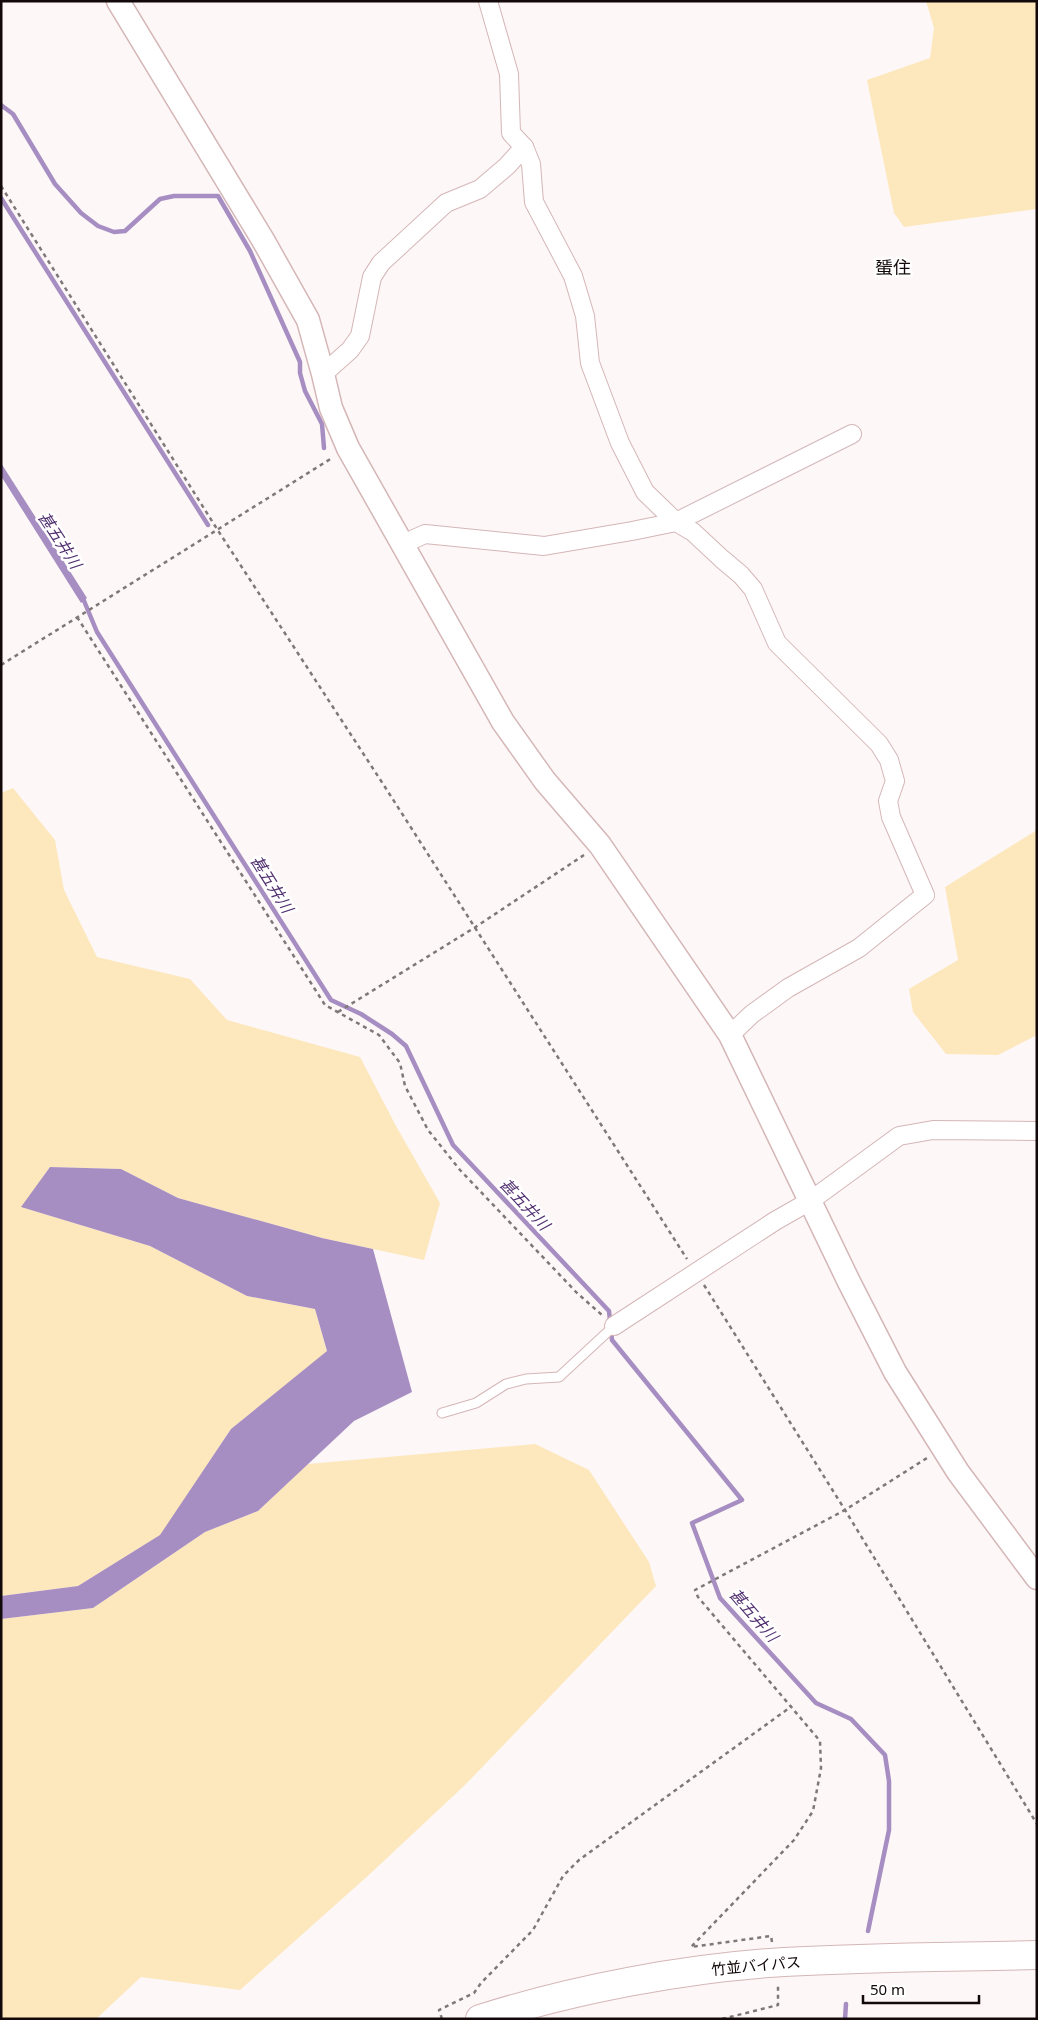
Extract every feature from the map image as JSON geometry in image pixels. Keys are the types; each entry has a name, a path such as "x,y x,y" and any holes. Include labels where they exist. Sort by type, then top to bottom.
{"highway":[{"name":"竹並バイパス","path":"541,2019 650,1995 777,1971 1037,1955"},
{"name":"竹並バイパス","path":"480,2019 524,2005 606,1986 693,1972 1037,1974"}],"street":[{"path":"118,1 263,240 308,320 331,408 348,448 503,722 545,781 600,845 730,1035 848,1282 895,1372 942,1448 1037,1578"},
{"path":"488,1 508,74 511,133 524,147 531,164 534,202 573,276 585,316 590,363 620,443 645,492 676,522 693,532 722,560 741,574 754,589 776,643 879,744 889,760 896,781 888,801 890,818 926,895 859,948 788,988 752,1014 730,1035"},
{"path":"323,374 350,350 360,336 372,277 381,263 446,203 480,189 507,166 524,147"},
{"path":"403,544 425,534 544,546 676,522 852,434"},
{"path":"614,1326 775,1220 810,1201 899,1136 933,1130 1037,1131"}],"lane":[{"path":"442,1413 476,1403 506,1384 526,1379 559,1377 614,1326"}],"path":[{"path":"1,186 217,529 385,787 696,1273 845,1510 1037,1824"},
{"path":"1,665 348,448"},
{"path":"77,618 325,1005 379,1035 400,1063 405,1086 428,1130 460,1170 577,1293 614,1326"},
{"path":"338,1012 474,928 600,845"},
{"path":"722,2019 778,2005 777,1971 771,1936 691,1947 794,1840 813,1811 821,1768 820,1741 698,1597 695,1590 845,1510 942,1448"},
{"path":"442,2019 439,2010 474,1993 533,1930 563,1876 579,1860 792,1706"}],"shaded area":[{"path":"926,1 1037,1 1037,209 904,227 894,213 867,80 930,58 934,28"},
{"path":"1,463 87,598 81,603 1,476"},
{"path":"13,788 55,840 64,890 97,957 190,979 227,1020 360,1057 396,1126 440,1203 424,1260 322,1238 178,1198 121,1169 50,1167 22,1207 150,1246 247,1296 315,1309 327,1352 231,1429 161,1535 78,1586 1,1596 1,793"},
{"path":"1037,830 1037,1035 998,1055 946,1054 913,1012 909,989 958,960 945,887"},
{"path":"50,1167 121,1169 178,1198 322,1238 373,1249 412,1392 354,1421 258,1511 205,1532 93,1608 1,1619 1,1596 78,1586 160,1535 231,1429 327,1351 315,1309 247,1296 150,1246 21,1207"},
{"path":"535,1444 589,1470 649,1562 656,1586 466,1784 371,1873 240,1990 141,1977 96,2019 1,2019 1,1619 93,1608 205,1532 258,1511 308,1464"}],"waterway":[{"path":"1,105 13,114 55,184 81,213 98,226 114,232 125,231 160,199 174,196 218,196 250,251 300,362 300,373 305,391 322,424 324,448"},
{"path":"1,198 208,525"},
{"name":"甚五井川","path":"82,596 97,632 331,1000 361,1014 392,1034 406,1046 453,1145 609,1311 612,1340 742,1500 692,1523 720,1598 816,1703 851,1719 885,1755 889,1781 889,1830 868,1931"},
{"name":"甚五井川","path":"845,2019 846,2004"}],"district":[{"name":"蜑住","path":"893,268"}]}
